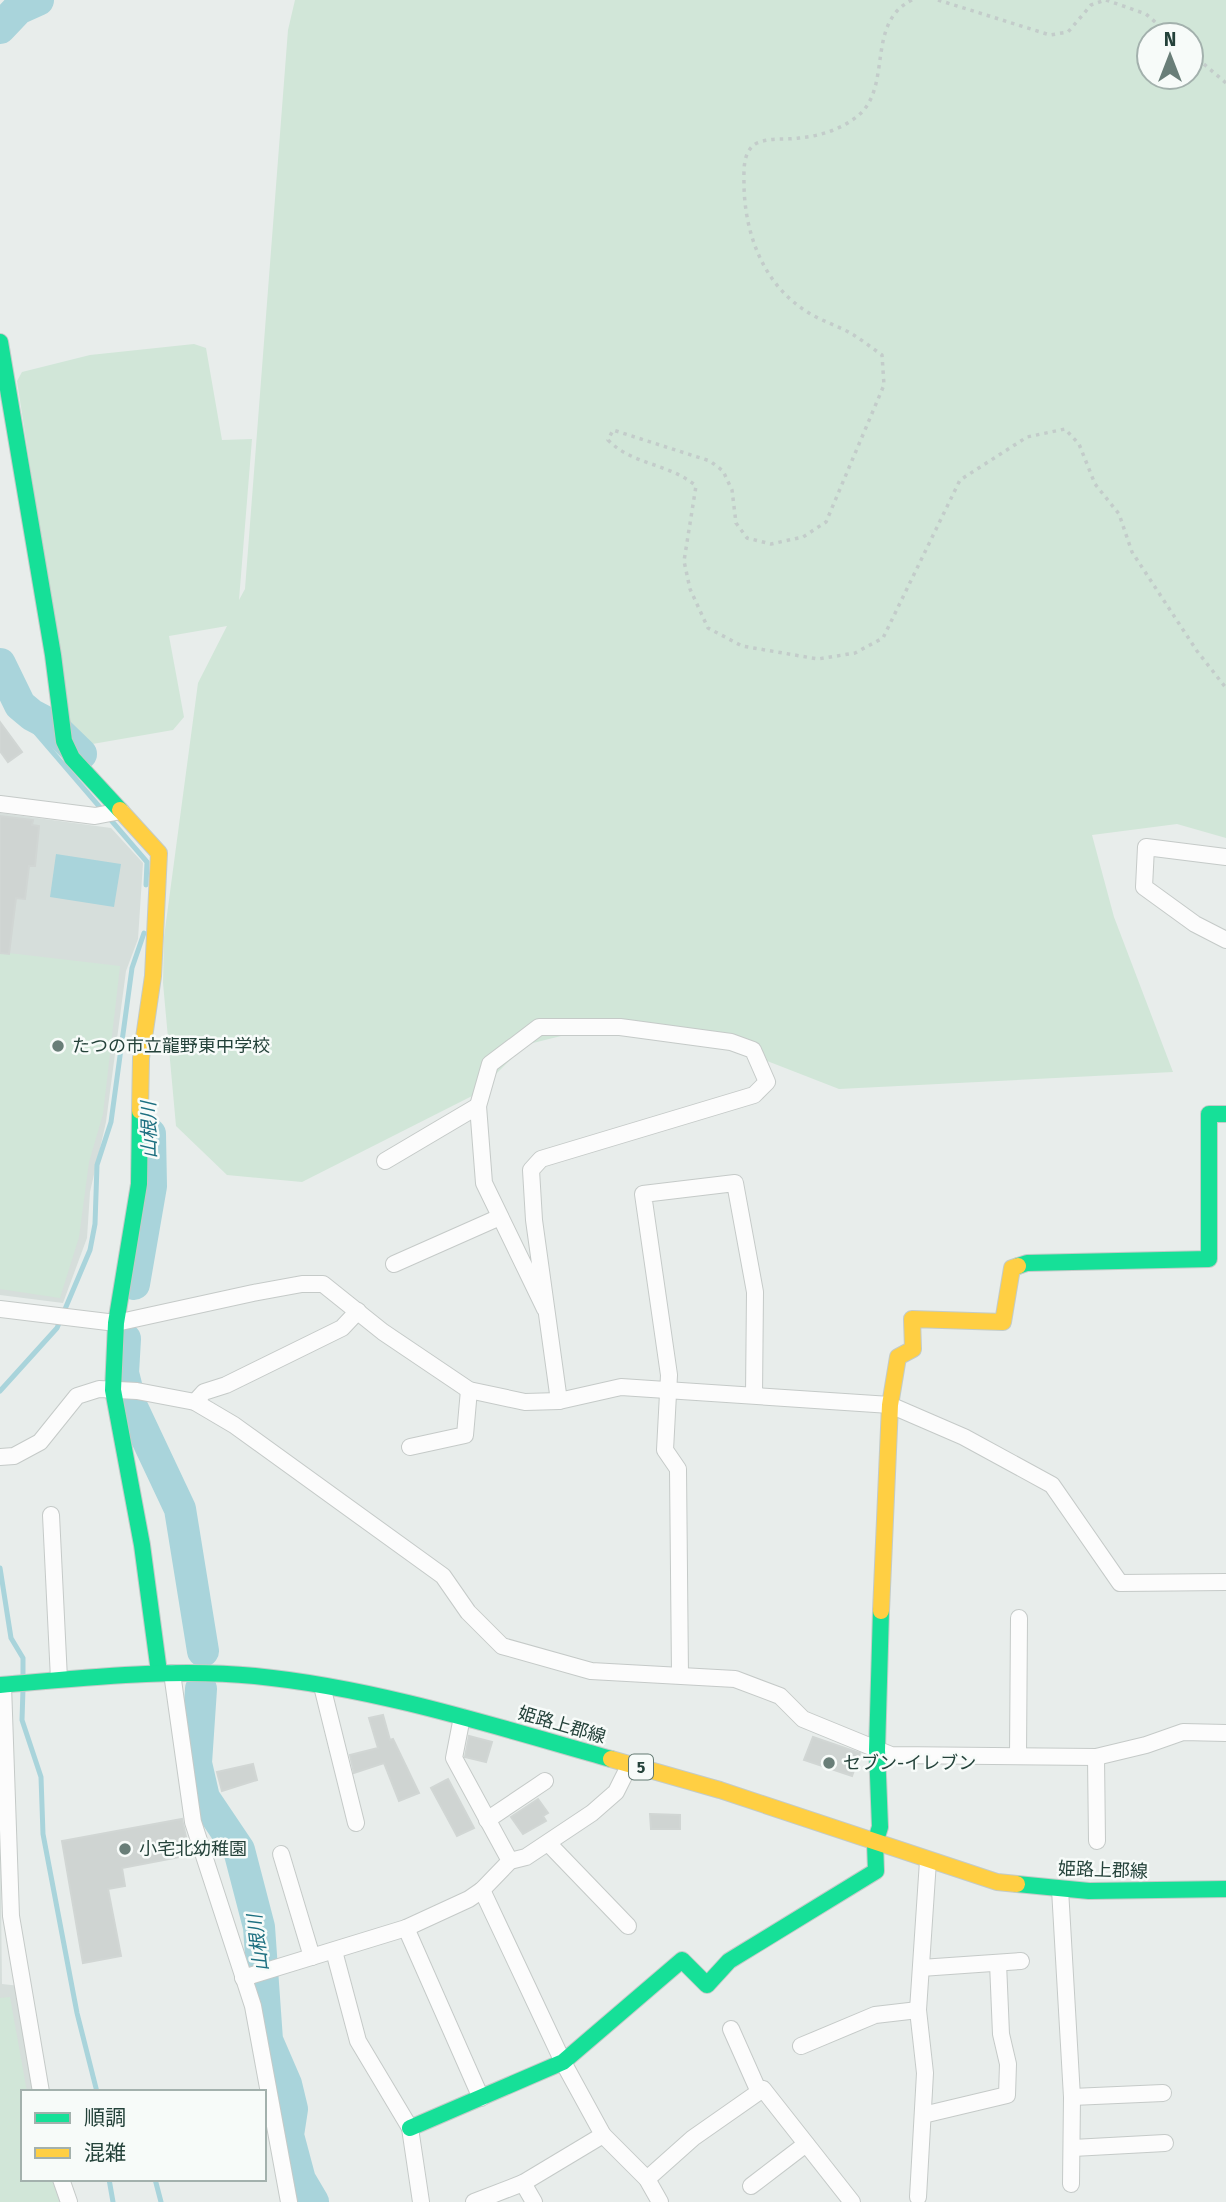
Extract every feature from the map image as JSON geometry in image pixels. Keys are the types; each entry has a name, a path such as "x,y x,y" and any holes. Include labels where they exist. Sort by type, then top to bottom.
{"street":[{"path":"0,342 3,374 53,655 64,741 72,758 159,853 154,962 141,1058 139,1184 117,1323 142,1545 193,1822 253,2006 289,2202"},
{"path":"0,804 95,816 121,811"},
{"path":"1226,857 1146,847 1144,887 1195,924 1226,940"},
{"path":"545,1308 484,1183 478,1106 490,1064 539,1027 620,1027 731,1042 753,1050 767,1082 754,1095 541,1159 531,1170 545,1308 559,1401"},
{"path":"385,1161 478,1106"},
{"path":"410,2128 563,2062 682,1960 707,1985 729,1961 876,1871 875,1843 880,1827 877,1750 890,1405 898,1357 914,1349 912,1319 1003,1322 1012,1268 1027,1263 1209,1259 1209,1114 1226,1114"},
{"path":"680,1675 678,1469 666,1450 670,1390 643,1194 735,1182 755,1292 754,1395"},
{"path":"394,1264 500,1217"},
{"path":"0,1309 117,1323 302,1284 323,1284 383,1332 469,1390 525,1402 559,1401 621,1387 890,1405 964,1437 1052,1485 1120,1583 1226,1582"},
{"path":"195,1402 204,1392 226,1385 342,1328 358,1311"},
{"path":"0,1457 14,1456 40,1442 77,1396 99,1389 124,1390 195,1402 234,1425 443,1576 468,1612 502,1646 591,1671 734,1679 780,1696 803,1719 891,1755 1096,1757 1146,1745 1183,1732 1226,1733"},
{"path":"410,1447 465,1434 469,1390"},
{"path":"51,1516 53,1679"},
{"path":"1017,1756 1019,1618"},
{"name":"姫路上郡線","path":"6,1684 166,1673 254,1676 323,1686 462,1717 630,1764 997,1882 1060,1889 1149,1892 1226,1889"},
{"path":"6,1684 11,1916 41,2090"},
{"path":"323,1686 356,1823"},
{"path":"462,1717 454,1758 510,1861"},
{"path":"1096,1757 1097,1840"},
{"path":"243,1978 406,1927 482,1890 510,1861 526,1857 592,1813 616,1792 630,1764"},
{"path":"487,1820 545,1781"},
{"path":"548,1843 628,1926"},
{"path":"281,1854 312,1957"},
{"path":"918,2197 925,2073 918,2010 928,1861"},
{"path":"1060,1889 1072,2097 1071,2185"},
{"path":"482,1890 563,2062 603,2135 647,2179 660,2202"},
{"path":"406,1927 481,2098"},
{"path":"334,1951 358,2040 410,2128 421,2202"},
{"path":"921,1968 1021,1961"},
{"path":"923,2115 1007,2095 1009,2064 1001,2034 998,1963"},
{"path":"801,2046 875,2015 918,2010"},
{"path":"731,2029 759,2092"},
{"path":"647,2179 693,2138 763,2089 852,2202"},
{"path":"1072,2097 1163,2093"},
{"path":"474,2202 523,2183 603,2135"},
{"path":"1073,2148 1165,2143"},
{"path":"754,2197 806,2144"},
{"path":"62,2181 68,2202"},
{"path":"523,2183 534,2202"}],"path":[{"path":"912,0 904,4 891,20 878,61 876,90 863,110 849,122 827,132 800,138 769,139 754,144 746,155 745,206 755,250 764,266 786,295 808,313 852,334 882,355 884,385 826,522 803,537 771,544 747,538 736,523 732,490 723,471 710,461 613,430 608,440 628,454 680,472 696,486 684,561 691,590 708,628 742,646 818,659 855,653 883,638 960,480 1027,437 1065,429 1079,444 1095,484 1119,514 1132,552 1197,651 1226,688"},
{"path":"938,0 1050,35 1068,32 1091,5 1105,0 1146,14 1154,21"},
{"path":"1205,65 1226,83"}],"shaded area":[{"name":"たつの市立龍野東中学校","path":"0,813 111,828 143,863 138,939 126,971 106,1122 90,1192 87,1238 63,1303 0,1295"},
{"path":"0,1815 2,1984 20,1986 33,2090 21,2090 21,2181 58,2181 64,2202 0,2202"}],"green space":[{"path":"295,0 1226,0 1226,838 1177,824 1092,835 1114,917 1173,1072 839,1089 708,1038 617,1022 525,1045 476,1094 302,1182 227,1175 176,1126 163,983 164,937 198,683 227,626 169,636 184,717 173,730 81,746 80,734 70,727 17,381 22,372 90,355 194,344 206,348 222,440 252,439 239,600 245,589 288,30"},
{"name":"たつの市立龍野東中学校","path":"0,952 120,966 103,1114 89,1162 79,1237 60,1298 0,1289"},
{"path":"10,1997 27,2090 21,2090 21,2181 53,2181 59,2202 0,2202 0,1998"}],"water":[{"path":"56,854 121,864 114,907 50,897"}],"building":[{"path":"0,722 22,752 8,762 0,751"},
{"path":"0,816 33,820 32,825 39,826 35,866 29,866 25,899 16,898 9,954 0,953"},
{"path":"383,1715 390,1740 393,1739 419,1793 399,1801 384,1763 354,1773 350,1755 378,1748 369,1718"},
{"path":"469,1736 492,1742 486,1762 465,1757"},
{"path":"813,1737 860,1753 852,1776 804,1760"},
{"path":"253,1764 257,1780 222,1791 217,1772"},
{"path":"448,1779 474,1828 457,1836 431,1788"},
{"path":"538,1799 548,1813 543,1816 546,1821 523,1834 511,1817"},
{"path":"650,1814 680,1815 680,1829 651,1829"},
{"path":"182,1819 190,1855 122,1868 125,1886 108,1889 121,1956 83,1963 62,1841"}],"waterway":[{"name":"山根川","path":"0,28 18,9 38,0"},
{"name":"山根川","path":"0,664 20,705 51,725 81,754"},
{"path":"0,691 147,862 146,885"},
{"path":"0,1391 57,1328 90,1250 95,1224 97,1165 111,1122 132,968 144,933"},
{"name":"山根川","path":"134,1284 151,1186 150,1134"},
{"name":"山根川","path":"125,1339 123,1373 131,1405 180,1509 203,1651"},
{"path":"0,1568 11,1638 23,1658 23,1676"},
{"path":"23,1689 22,1720 41,1777 43,1834 77,2013 96,2090"},
{"name":"山根川","path":"201,1689 196,1763 204,1798 239,1850 259,1927 267,2040 286,2084 292,2109 288,2135 300,2180 313,2202"},
{"path":"109,2181 113,2202"},
{"path":"156,2181 161,2202"}],"traffic: fast":[{"path":"0,342 53,655 64,741 72,758 120,810"},
{"path":"140,1111 139,1184 116,1323 113,1390 142,1545 159,1672"},
{"path":"1018,1266 1027,1263 1209,1259 1209,1114 1226,1114"},
{"path":"410,2128 563,2062 682,1960 707,1985 729,1961 876,1871 875,1843 880,1827 877,1750 881,1611"},
{"path":"0,1685 159,1673 255,1676 345,1689 390,1699 611,1759"},
{"path":"1017,1884 1089,1891 1226,1889"}],"traffic: slow":[{"path":"120,810 159,853 153,976 141,1058 140,1111"},
{"path":"881,1611 890,1405 898,1357 913,1349 912,1319 1003,1322 1012,1268 1018,1266"},
{"path":"611,1759 720,1790 997,1882 1017,1884"}],"place":[{"name":"たつの市立龍野東中学校","path":"58,1046"},
{"name":"セブン-イレブン","path":"829,1763"},
{"name":"小宅北幼稚園","path":"125,1849"}]}
